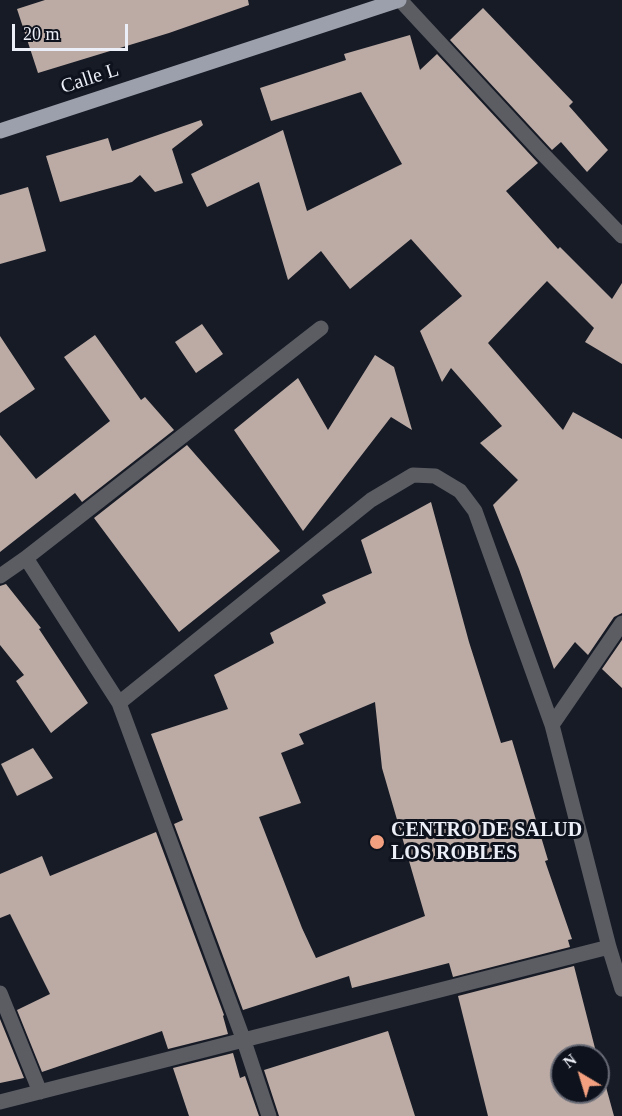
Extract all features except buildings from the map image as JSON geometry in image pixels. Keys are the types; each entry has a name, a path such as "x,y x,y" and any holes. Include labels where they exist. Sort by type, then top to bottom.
{"main road":[{"name":"Calle L","path":"0,131 399,0"}],"street":[{"path":"399,0 622,236"},
{"path":"0,576 321,328"},
{"path":"118,703 371,500 412,475 435,476 460,491 475,511 552,725 609,947 622,989"},
{"path":"26,558 118,703 244,1041 269,1116"},
{"path":"552,725 622,623"},
{"path":"0,1102 609,947"},
{"path":"0,993 40,1092"}],"place":[{"name":"CENTRO DE SALUD LOS ROBLES","path":"377,842"}]}
